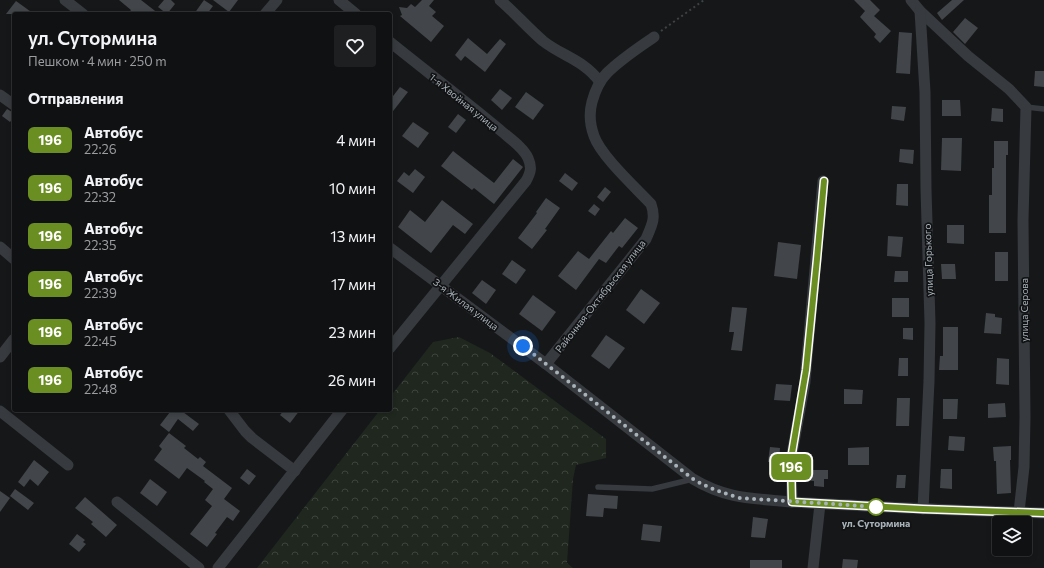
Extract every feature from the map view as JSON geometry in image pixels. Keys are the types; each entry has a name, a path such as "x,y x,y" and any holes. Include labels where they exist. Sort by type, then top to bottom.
{"street":[{"path":"65,0 80,12"},
{"path":"339,0 354,12"},
{"path":"500,0 543,41 587,67 600,82"},
{"path":"911,0 920,11 968,56 1009,89 1026,107"},
{"name":"улица Горького","path":"920,11 925,92 930,323 923,509"},
{"name":"Районная-Октябрьская улица","path":"546,364 646,239 654,219 654,212 651,204 606,155 594,136 591,126 590,110 595,91 600,82 615,66 654,37"},
{"name":"1-я Хвойная улица","path":"392,44 522,149 528,157 531,167 531,173 526,181 440,285"},
{"path":"0,95 12,104"},
{"name":"улица Серова","path":"1019,512 1024,467 1023,220 1026,107"},
{"path":"792,502 791,459 805,376 824,181"},
{"path":"0,247 12,256"},
{"name":"3-я Жилая улица","path":"392,249 546,364 693,479 705,486 740,498 820,504 1044,513"},
{"path":"392,345 440,285"},
{"path":"0,357 12,342"},
{"path":"0,411 68,465"},
{"path":"231,412 252,438 294,471"},
{"path":"218,568 340,412"},
{"path":"117,502 199,568"},
{"path":"813,568 820,504"}],"lane":[{"path":"1026,107 1044,109"},
{"path":"598,487 652,489 693,479"}],"path":[{"path":"654,37 704,0"}],"green space":[{"path":"459,337 490,353 606,439 606,458 576,465 573,479 567,563 573,568 257,568 378,412 392,412 392,394 433,342"}],"building":[{"path":"119,0 141,0 156,12 130,12 131,10"},
{"path":"164,0 171,0 175,4 169,12 164,12 158,7"},
{"path":"204,0 213,6 208,12 195,12"},
{"path":"213,0 238,0 229,12"},
{"path":"422,0 434,0 429,6 436,12 432,16 444,26 431,42 400,16 402,15 399,7 407,8 411,4 415,7"},
{"path":"854,0 870,0 880,10 874,16 891,31 880,43 874,37 876,34 860,17 865,11"},
{"path":"952,0 964,0 942,20 937,13"},
{"path":"16,1 31,12 12,12 12,14 6,14"},
{"path":"965,18 978,28 965,44 953,32"},
{"path":"899,32 912,33 910,74 896,73"},
{"path":"468,38 487,54 500,39 506,44 485,72 465,56 461,61 455,55"},
{"path":"1035,71 1044,71 1044,87 1034,86"},
{"path":"400,87 408,92 392,112 392,97"},
{"path":"500,89 512,98 502,110 491,100"},
{"path":"526,92 544,105 533,120 515,107"},
{"path":"942,100 960,100 961,116 942,116"},
{"path":"892,106 906,107 904,121 891,119"},
{"path":"992,108 1003,109 1003,122 991,121"},
{"path":"7,109 12,112 12,120 10,122 2,116"},
{"path":"458,114 466,120 456,133 448,127"},
{"path":"413,122 429,133 418,148 402,136"},
{"path":"942,138 962,138 961,171 941,170"},
{"path":"994,141 1008,141 1008,155 1006,155 1006,233 989,233 989,195 992,195"},
{"path":"900,149 914,150 913,164 899,162"},
{"path":"453,151 494,183 513,159 523,167 494,204 474,188 472,190 441,166"},
{"path":"415,169 425,177 413,193 397,181 404,172 409,176"},
{"path":"565,173 578,183 572,191 559,181"},
{"path":"897,184 908,184 908,206 896,205"},
{"path":"605,187 611,192 603,202 597,197"},
{"path":"546,198 560,208 545,229 547,230 532,249 518,238 537,213 536,212"},
{"path":"442,200 473,224 465,234 453,225 431,253 398,227 410,210 425,222"},
{"path":"594,204 600,209 595,216 588,211"},
{"path":"625,218 638,228 622,248 619,246 606,263 599,259 576,290 558,276 578,251 589,259 611,231 613,233"},
{"path":"947,225 964,225 964,244 947,243"},
{"path":"888,236 903,237 901,257 887,256"},
{"path":"778,242 801,245 797,279 774,276"},
{"path":"995,252 1008,252 1008,281 995,281"},
{"path":"512,260 526,270 516,284 502,274"},
{"path":"941,264 955,264 956,279 942,279"},
{"path":"895,271 908,271 908,282 894,282"},
{"path":"482,280 496,290 486,304 472,293"},
{"path":"641,289 660,303 644,324 626,310"},
{"path":"533,295 556,312 542,331 519,314"},
{"path":"892,298 909,298 909,317 892,317"},
{"path":"732,307 747,308 742,351 731,350 734,332 729,332"},
{"path":"986,313 995,314 995,317 1002,318 1001,334 984,333"},
{"path":"943,327 958,327 958,370 939,370 940,356 943,356"},
{"path":"903,328 913,328 913,340 903,339"},
{"path":"606,335 625,348 609,369 591,356"},
{"path":"899,358 908,358 908,376 898,376"},
{"path":"997,358 1009,359 1009,385 996,384"},
{"path":"776,384 792,385 790,401 774,400"},
{"path":"844,389 863,390 862,404 844,404"},
{"path":"897,398 910,398 909,426 896,426"},
{"path":"943,399 958,399 957,419 943,419"},
{"path":"1005,403 1006,417 988,418 988,404"},
{"path":"170,412 183,412 199,424 193,431 178,419 169,432 160,425"},
{"path":"282,412 298,412 290,423 280,415"},
{"path":"169,433 186,446 184,448 198,459 200,457 206,462 203,466 232,488 224,499 240,511 233,521 227,517 207,547 190,534 212,506 205,500 213,489 187,468 179,479 154,460 162,449 159,446"},
{"path":"949,436 965,437 964,451 948,450"},
{"path":"1011,446 1011,493 997,494 996,461 994,461 993,447"},
{"path":"770,447 780,448 779,463 768,462"},
{"path":"869,447 869,465 848,465 848,448"},
{"path":"34,460 49,472 38,486 30,479 24,487 18,482"},
{"path":"247,469 256,476 249,485 240,478"},
{"path":"941,469 952,469 952,489 940,488"},
{"path":"798,470 828,470 828,479 824,479 824,487 814,486 814,481 798,480"},
{"path":"897,475 906,475 905,488 896,488"},
{"path":"150,479 167,492 157,506 140,493"},
{"path":"15,489 34,503 28,510 10,496"},
{"path":"0,491 10,498 0,512"},
{"path":"588,494 618,496 617,509 604,508 603,517 586,516"},
{"path":"85,497 117,525 106,537 91,524 93,522 75,508"},
{"path":"753,517 768,519 765,538 751,537"},
{"path":"643,524 662,526 660,542 641,540"},
{"path":"77,534 85,540 83,542 86,544 79,552 69,544"},
{"path":"843,559 858,560 857,568 842,568"},
{"path":"750,560 782,560 782,568 750,568"}],"bus line":[{"name":"196","path":"824,181 806,370 791,459 792,502 923,509 1044,513"}],"place":[{"name":"ул. Сутормина","path":"876,507"}],"route":[{"path":"523,346 693,479 705,486 740,498 879,507 876,507"}]}
